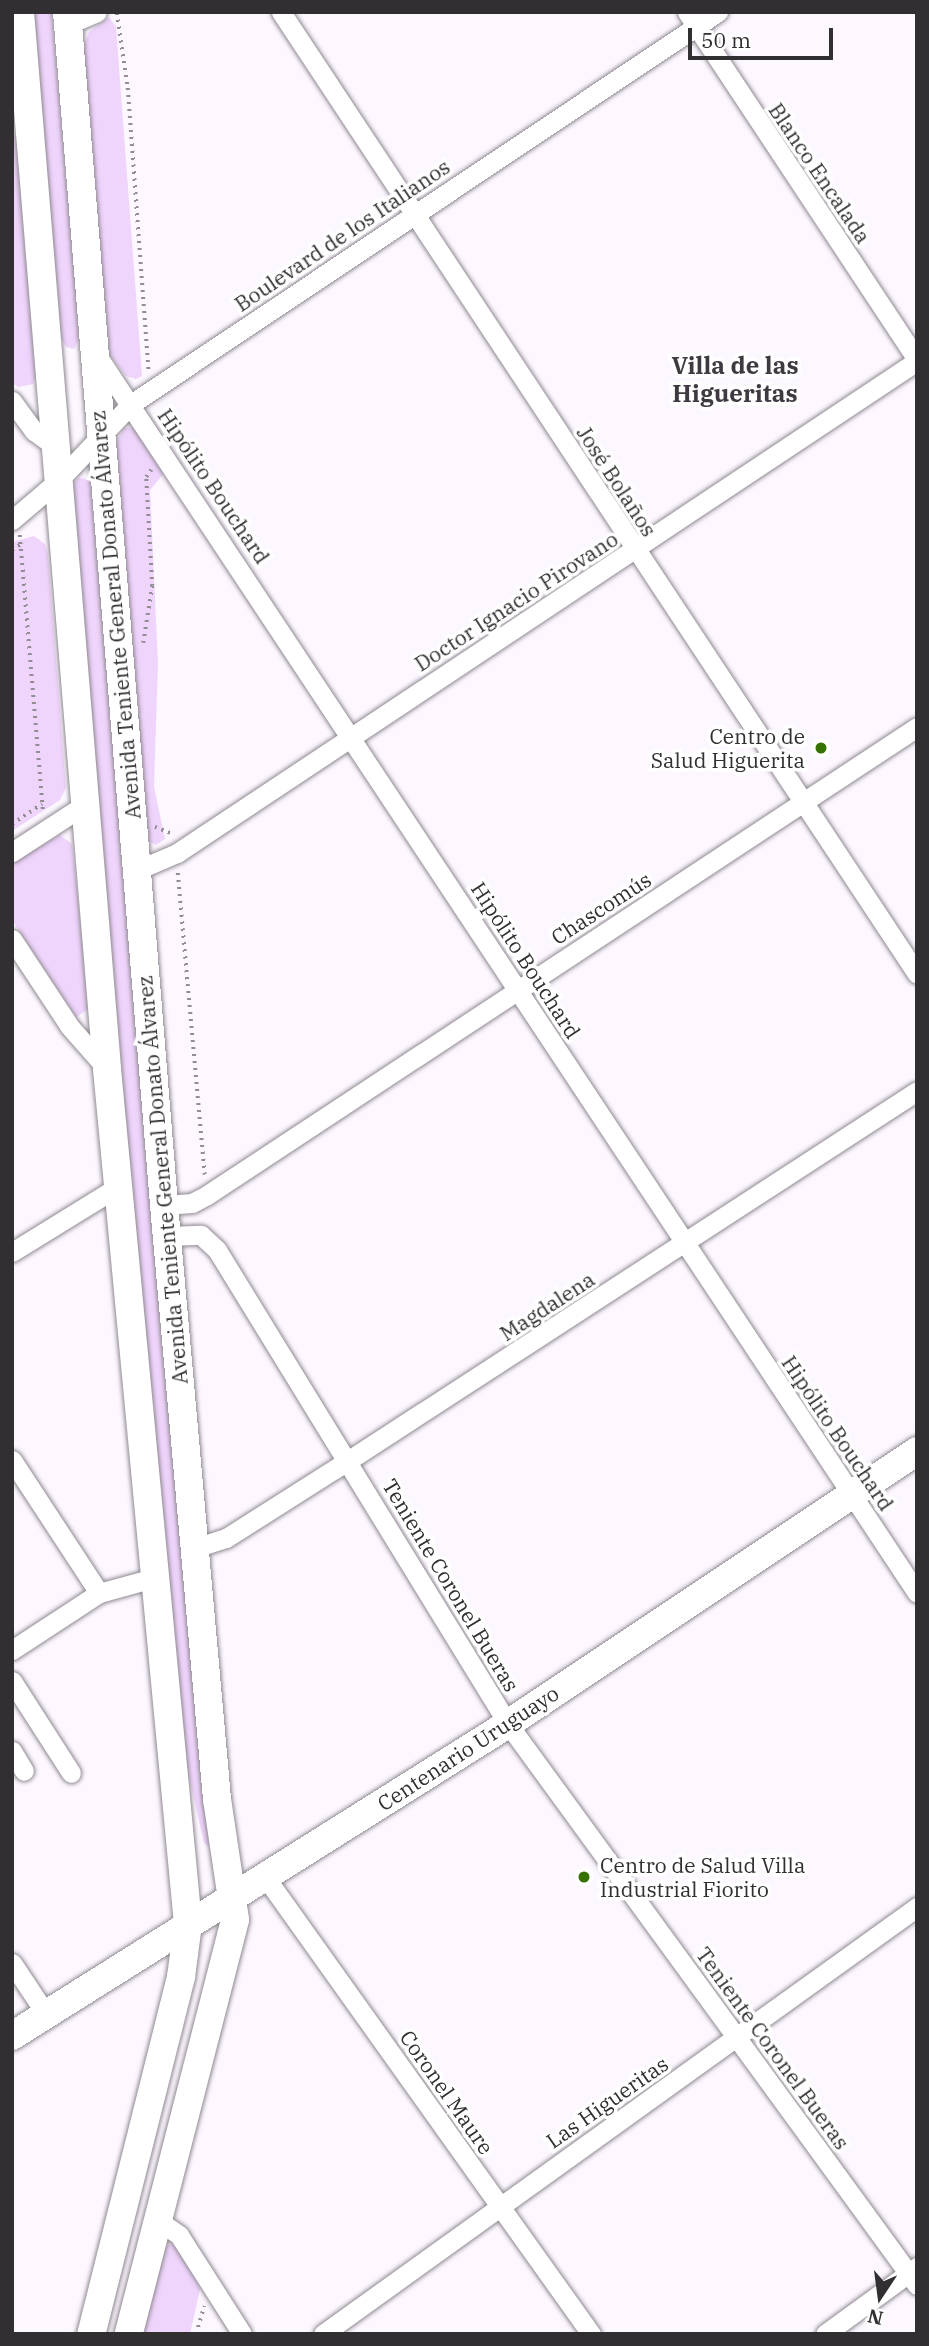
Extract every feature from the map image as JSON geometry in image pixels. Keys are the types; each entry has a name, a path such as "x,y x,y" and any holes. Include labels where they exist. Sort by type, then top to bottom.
{"main road":[{"name":"Avenida Teniente General Donato Álvarez","path":"20,12 21,110 59,480 107,1069 153,1578 188,1924 181,1977 91,2334"},
{"name":"Avenida Teniente General Donato Álvarez","path":"68,18 164,1205 217,1799 233,1897 232,1939 129,2334"},
{"name":"Centenario Uruguayo","path":"12,2036 508,1724 917,1451"}],"street":[{"path":"68,18 97,12"},
{"name":"José Bolaños","path":"281,12 917,974"},
{"name":"Boulevard de los Italianos","path":"15,518 59,480 131,404 156,386 414,215 691,19 718,12"},
{"name":"Blanco Encalada","path":"691,19 917,360"},
{"name":"Hipólito Bouchard","path":"96,353 165,451 685,1245 917,1593"},
{"name":"Doctor Ignacio Pirovano","path":"135,871 177,853 351,735 636,551 917,360"},
{"path":"12,401 34,431 55,446"},
{"name":"Chascomús","path":"164,1205 201,1198 917,727"},
{"path":"12,852 86,804"},
{"path":"12,939 70,1027 107,1069"},
{"name":"Magdalena","path":"195,1548 226,1538 685,1245 917,1091"},
{"path":"12,1252 119,1186"},
{"path":"167,1236 201,1235 201,1198"},
{"name":"Teniente Coronel Bueras","path":"201,1235 218,1250 349,1460 508,1724 914,2275"},
{"path":"12,1460 99,1593"},
{"path":"12,1650 99,1593 153,1578"},
{"path":"12,1681 71,1773"},
{"path":"12,1751 24,1771"},
{"name":"Coronel Maure","path":"266,1878 591,2334"},
{"name":"Las Higueritas","path":"323,2334 917,1907"},
{"path":"12,1963 46,2014"},
{"path":"157,2220 179,2235 242,2334"},
{"path":"825,2334 914,2275"}],"path":[{"path":"117,12 128,88 146,355 156,386"},
{"path":"142,652 152,586 146,477 165,451"},
{"path":"15,518 21,544 45,831"},
{"path":"12,550 21,544"},
{"path":"12,824 42,804"},
{"path":"153,814 154,827 175,835 201,1198"}],"shaded area":[{"path":"33,12 51,12 53,26 80,338 74,349 66,347 61,338"},
{"path":"109,17 116,27 142,376 136,379 126,376 106,350 81,51 89,32"},
{"path":"12,134 18,138 36,375 33,384 18,387 12,383"},
{"path":"133,427 165,472 150,490 158,663 154,787 165,839 156,845 147,840 114,447 124,428"},
{"path":"78,478 90,479 91,487 209,1847 204,1843 179,1733 71,489"},
{"path":"34,536 45,544 48,555 66,788 60,800 12,831 12,542"},
{"path":"60,835 72,844 90,1008 76,1017 12,920 12,862"},
{"path":"171,2244 179,2247 200,2289 190,2334 143,2334 166,2246"}],"place":[{"name":"Centro de Salud Higuerita","path":"821,748"},
{"name":"Centro de Salud Villa Industrial Fiorito","path":"584,1877"}],"district":[{"name":"Villa de las Higueritas","path":"735,380"}]}
